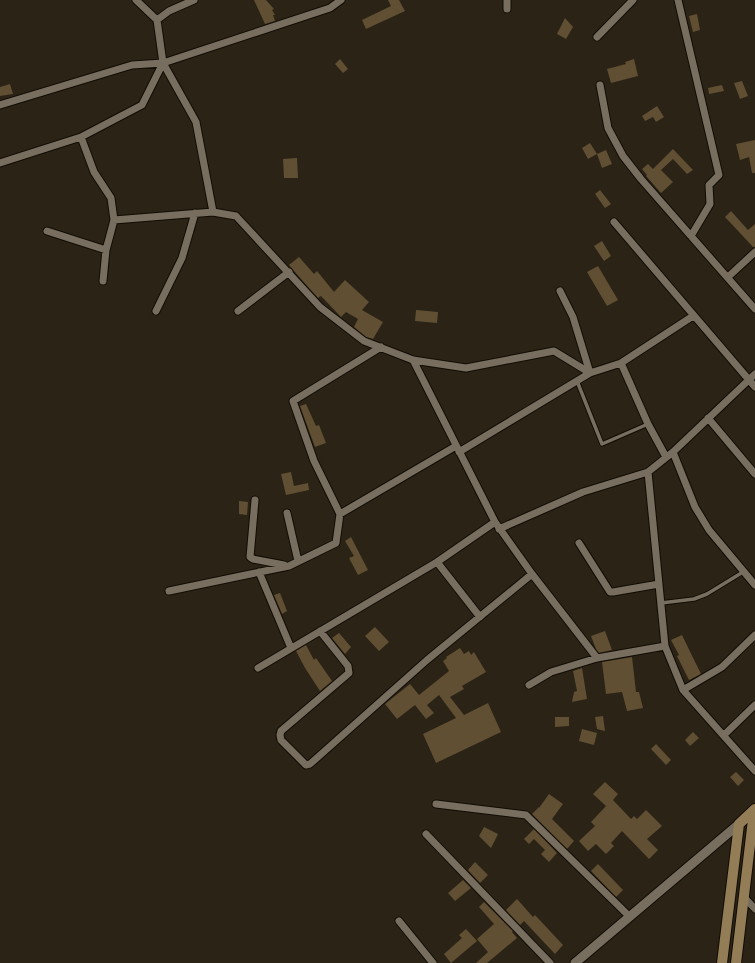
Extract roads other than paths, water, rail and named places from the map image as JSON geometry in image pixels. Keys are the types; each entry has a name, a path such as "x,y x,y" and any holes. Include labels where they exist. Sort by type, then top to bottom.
{"main road":[{"path":"722,963 739,824 754,810"},
{"path":"736,963 754,810"}],"street":[{"path":"136,0 157,20 163,63 196,122 213,212"},
{"path":"157,20 169,11 194,0"},
{"path":"0,105 132,65 163,63 330,8 341,0"},
{"path":"507,0 507,9"},
{"path":"597,37 633,0"},
{"path":"678,0 719,175 710,185 710,204 691,236"},
{"path":"0,163 81,138 142,105 163,63"},
{"path":"600,85 608,128 623,156 641,179 755,309"},
{"path":"81,138 94,172 111,198 114,220 106,250 103,281"},
{"path":"114,220 213,212 236,216 320,307 364,341 414,360 466,368 554,350 590,373"},
{"path":"156,311 182,258 194,213"},
{"path":"614,222 755,387"},
{"path":"46,231 106,250"},
{"path":"728,277 755,252"},
{"path":"238,311 289,272"},
{"path":"560,291 573,317 590,373"},
{"path":"340,514 458,449 590,373 621,363 693,316"},
{"path":"169,591 288,566 336,543 340,514 314,461 293,401 381,347"},
{"path":"414,360 499,529 532,574 598,658"},
{"path":"621,363 648,424 666,458"},
{"path":"499,529 583,492 648,472 673,452 755,374"},
{"path":"708,418 755,474"},
{"path":"673,452 695,507 709,530 743,572 755,584"},
{"path":"648,472 665,646 683,690 755,771"},
{"path":"256,500 250,557 253,559 288,566"},
{"path":"287,514 298,561"},
{"path":"258,668 437,562 495,522"},
{"path":"579,543 610,592 659,584"},
{"path":"437,562 480,617"},
{"path":"259,572 291,648"},
{"path":"320,631 348,666 349,673 281,731 281,740 306,765 310,764 428,660 532,574"},
{"path":"683,690 722,667 755,634"},
{"path":"529,685 551,672 598,658 665,646"},
{"path":"724,735 755,705"},
{"path":"436,804 526,815 630,917"},
{"path":"575,963 739,824"},
{"path":"426,834 550,963"},
{"path":"744,897 755,909"},
{"path":"399,921 433,963"}],"lane":[{"path":"577,381 602,444 648,424"},
{"path":"661,603 694,599 708,594 743,572"}]}
